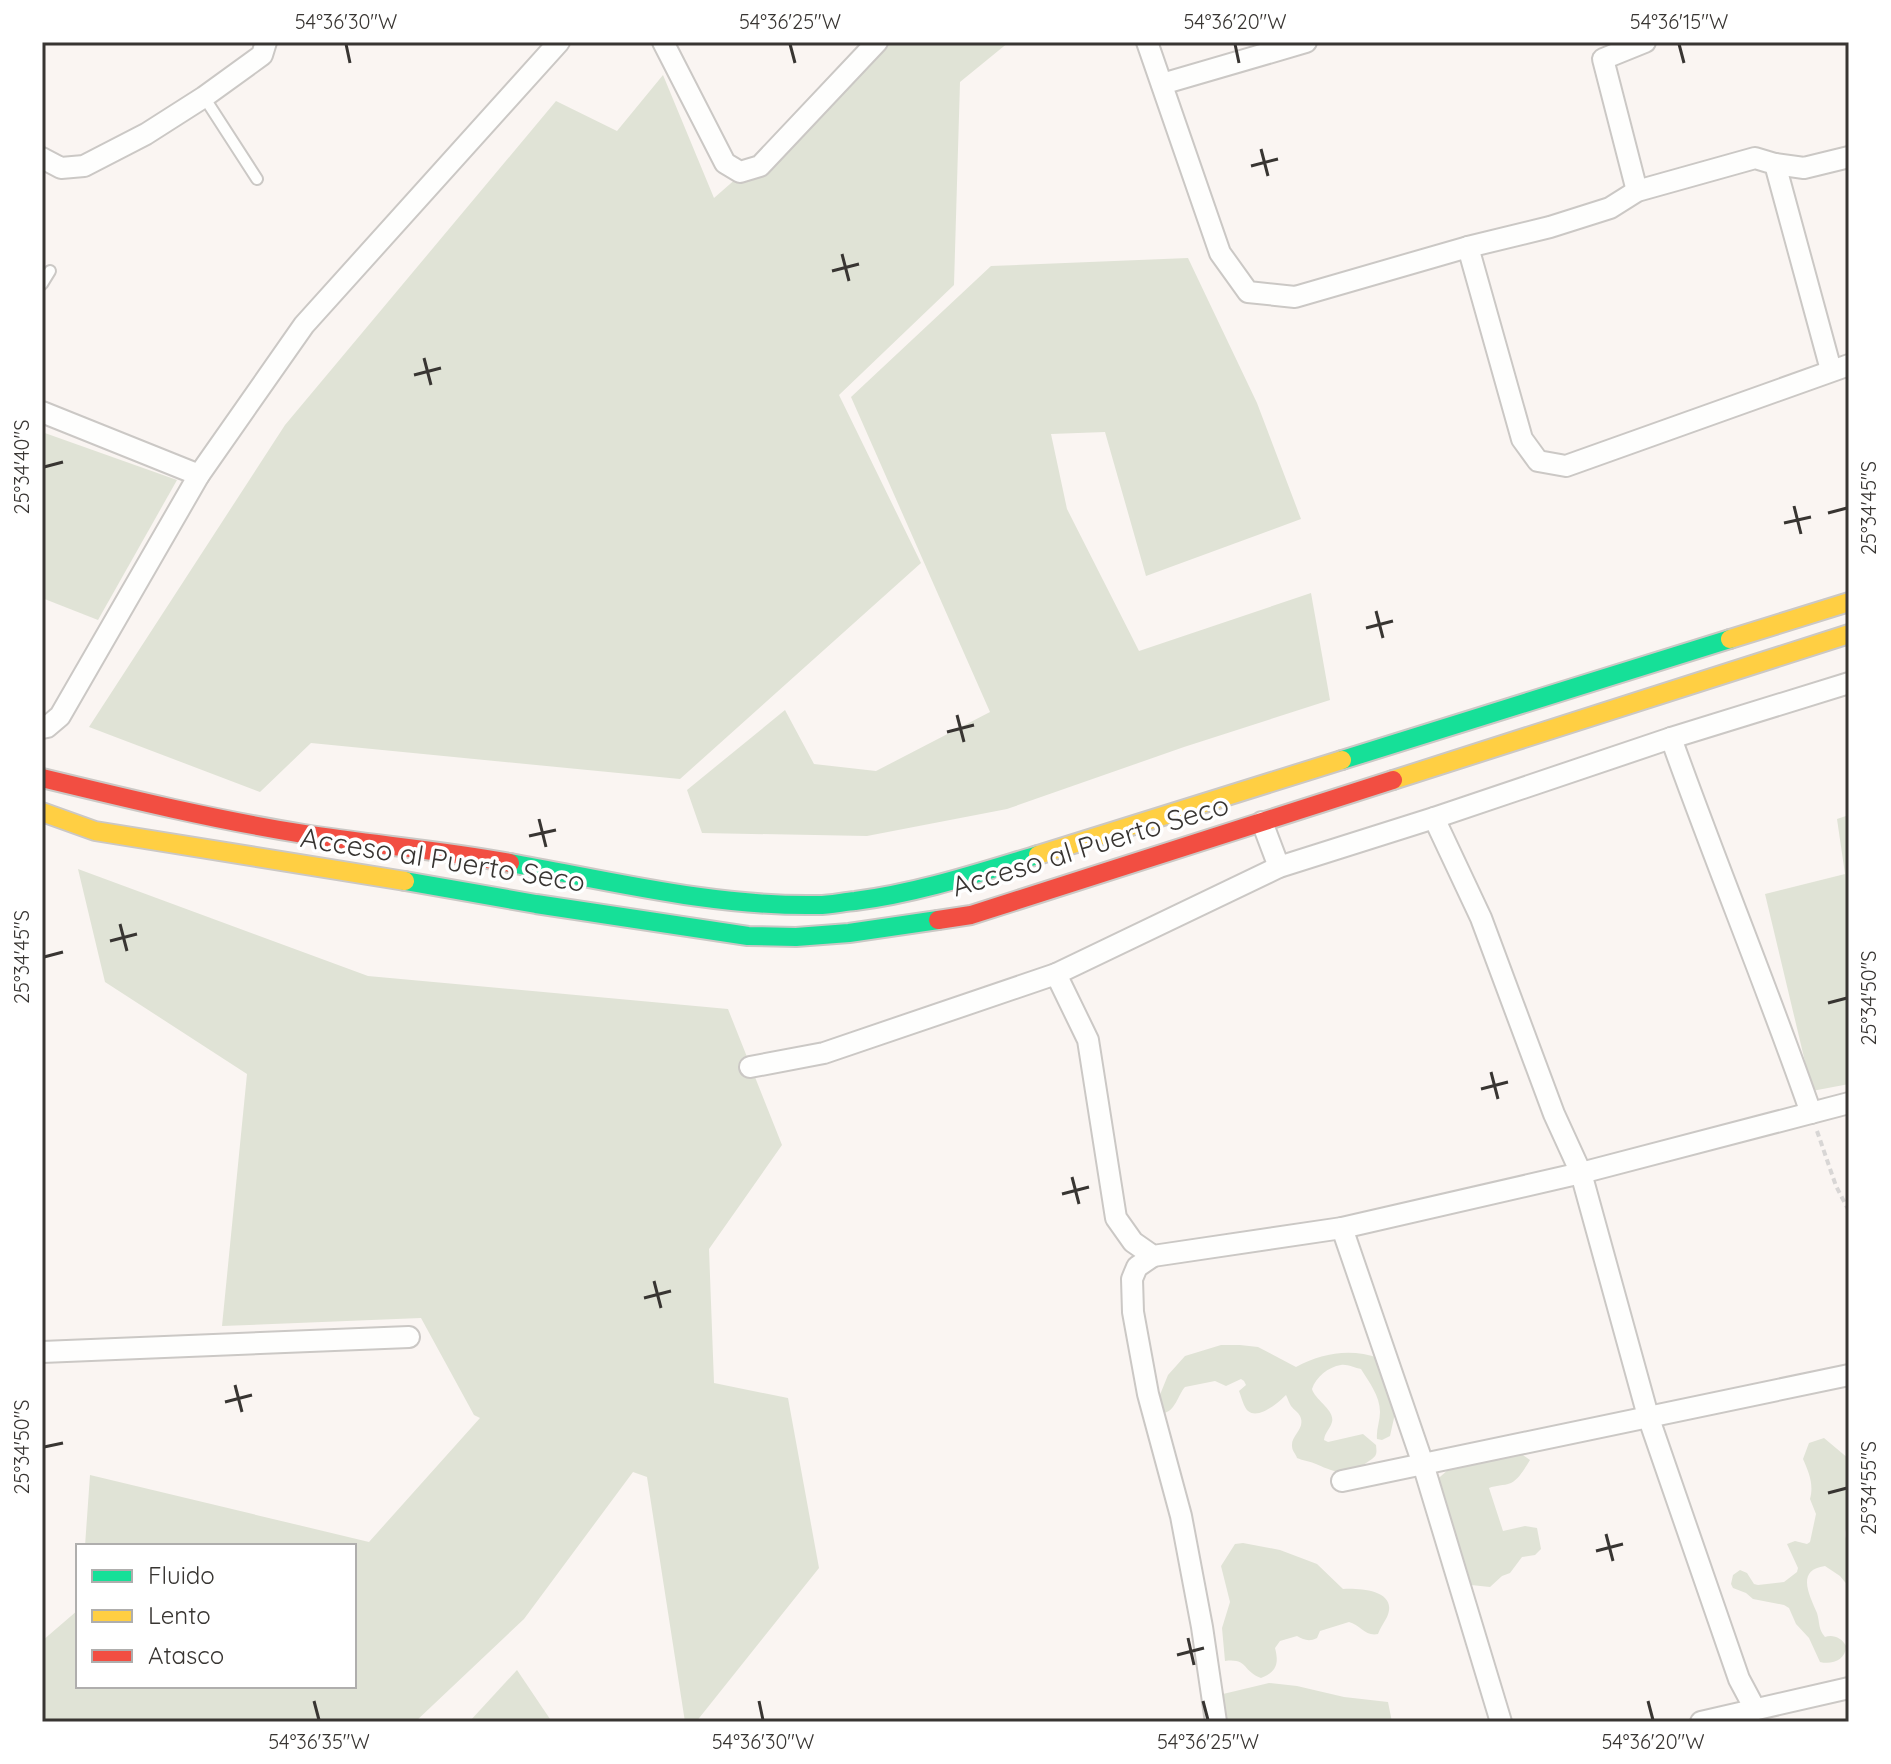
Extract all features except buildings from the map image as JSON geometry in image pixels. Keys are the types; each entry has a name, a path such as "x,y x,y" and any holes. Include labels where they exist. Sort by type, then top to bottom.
{"main road":[{"name":"Acceso al Puerto Seco","path":"42,778 166,808 304,834 480,857 668,892 744,902 820,905 893,896 963,878 1849,602"},
{"name":"Acceso al Puerto Seco","path":"42,812 95,831 551,907 748,936 849,933 971,915 1849,634"}],"street":[{"path":"42,158 61,168 84,166 146,134 262,55 266,42"},
{"path":"42,728 60,716 199,475 304,325 559,42"},
{"path":"663,42 725,163 740,172 760,166 877,42"},
{"path":"1147,42 1220,253 1248,292 1295,297 1468,247 1550,227 1610,208 1637,191 1755,158 1804,168 1849,157"},
{"path":"1162,84 1306,42"},
{"path":"1637,191 1601,50 1645,42"},
{"path":"1468,247 1522,439 1538,461 1566,466 1840,367 1775,164"},
{"path":"42,412 199,475"},
{"path":"750,1067 824,1053 1056,974 1279,867 1849,683"},
{"path":"1671,738 1811,1113"},
{"path":"1434,818 1481,918 1554,1114 1581,1173 1648,1416 1739,1679 1755,1709"},
{"path":"1262,822 1279,867"},
{"path":"1056,974 1088,1040 1116,1218 1133,1242 1153,1256"},
{"path":"1216,1722 1181,1516 1148,1394 1133,1312 1132,1279 1137,1267 1153,1256 1342,1228 1581,1173 1849,1103"},
{"path":"1342,1228 1423,1464 1501,1722"},
{"path":"42,1352 409,1337"},
{"path":"1342,1481 1849,1375"},
{"path":"1701,1722 1849,1688"}],"lane":[{"path":"204,97 257,179"},
{"path":"42,284 50,271"}],"path":[{"path":"1811,1113 1836,1186 1849,1211"}],"shaded area":[{"path":"885,42 1009,42 960,82 954,285 839,395 921,563 680,779 311,743 260,792 89,727 285,425 556,101 617,131 663,75 714,198 820,105"},
{"path":"1188,258 1257,403 1301,519 1146,576 1105,432 1051,434 1067,509 1139,651 1311,593 1330,700 1007,809 867,836 702,833 687,790 785,710 814,764 876,771 990,712 851,397 991,266"},
{"path":"42,432 177,480 98,620 42,598"},
{"path":"1849,815 1849,1084 1812,1091 1765,894 1845,874 1837,819"},
{"path":"78,869 368,976 728,1009 782,1145 709,1249 714,1383 788,1398 819,1568 696,1722 685,1722 647,1477 633,1472 524,1619 415,1722 42,1722 42,1641 76,1612 76,1688 356,1688 356,1544 85,1544 90,1475 369,1542 480,1418 474,1415 421,1318 222,1326 247,1074 105,982"},
{"path":"1221,1345 1258,1347 1296,1367 1336,1354 1357,1353 1379,1358 1396,1409 1390,1436 1377,1439 1380,1406 1376,1395 1361,1369 1346,1365 1327,1370 1316,1380 1312,1389 1332,1418 1324,1440 1328,1442 1363,1434 1376,1445 1374,1458 1349,1472 1337,1472 1297,1458 1292,1442 1301,1421 1286,1395 1268,1409 1253,1413 1245,1407 1239,1391 1246,1385 1241,1379 1226,1386 1215,1381 1185,1387 1173,1406 1163,1413 1157,1402 1168,1375 1185,1356"},
{"path":"1824,1438 1849,1459 1849,1522 1845,1533 1849,1543 1849,1587 1825,1566 1816,1568 1807,1578 1820,1629 1825,1637 1837,1637 1846,1646 1841,1658 1829,1663 1820,1662 1809,1638 1796,1624 1789,1608 1753,1599 1731,1584 1733,1575 1740,1570 1758,1585 1784,1582 1797,1572 1787,1544 1810,1542 1816,1514 1803,1459 1809,1443"},
{"path":"1514,1454 1530,1460 1522,1473 1511,1483 1489,1488 1503,1531 1525,1526 1537,1528 1541,1549 1535,1555 1522,1557 1510,1573 1490,1587 1471,1585 1465,1579 1433,1483 1449,1469"},
{"path":"1235,1544 1280,1550 1317,1564 1343,1589 1367,1590 1383,1596 1389,1608 1378,1634 1370,1634 1349,1622 1320,1631 1314,1639 1297,1636 1280,1641 1275,1648 1276,1666 1261,1678 1238,1661 1225,1661 1222,1628 1230,1602 1221,1566"},
{"path":"517,1670 552,1722 469,1722"},
{"path":"1269,1683 1388,1702 1392,1722 1226,1722 1223,1694"}],"traffic: fast":[{"path":"1342,760 1730,639"},
{"path":"510,863 702,897 779,905 818,905 902,893 1038,855"},
{"path":"405,881 748,936 796,937 849,933 938,920"}],"traffic: slow":[{"path":"1730,639 1849,602"},
{"path":"1393,780 1849,634"},
{"path":"1038,855 1342,760"},
{"path":"42,812 95,831 405,881"}],"traffic: jam":[{"path":"42,778 271,828 510,863"},
{"path":"938,920 971,915 1393,780"}]}
